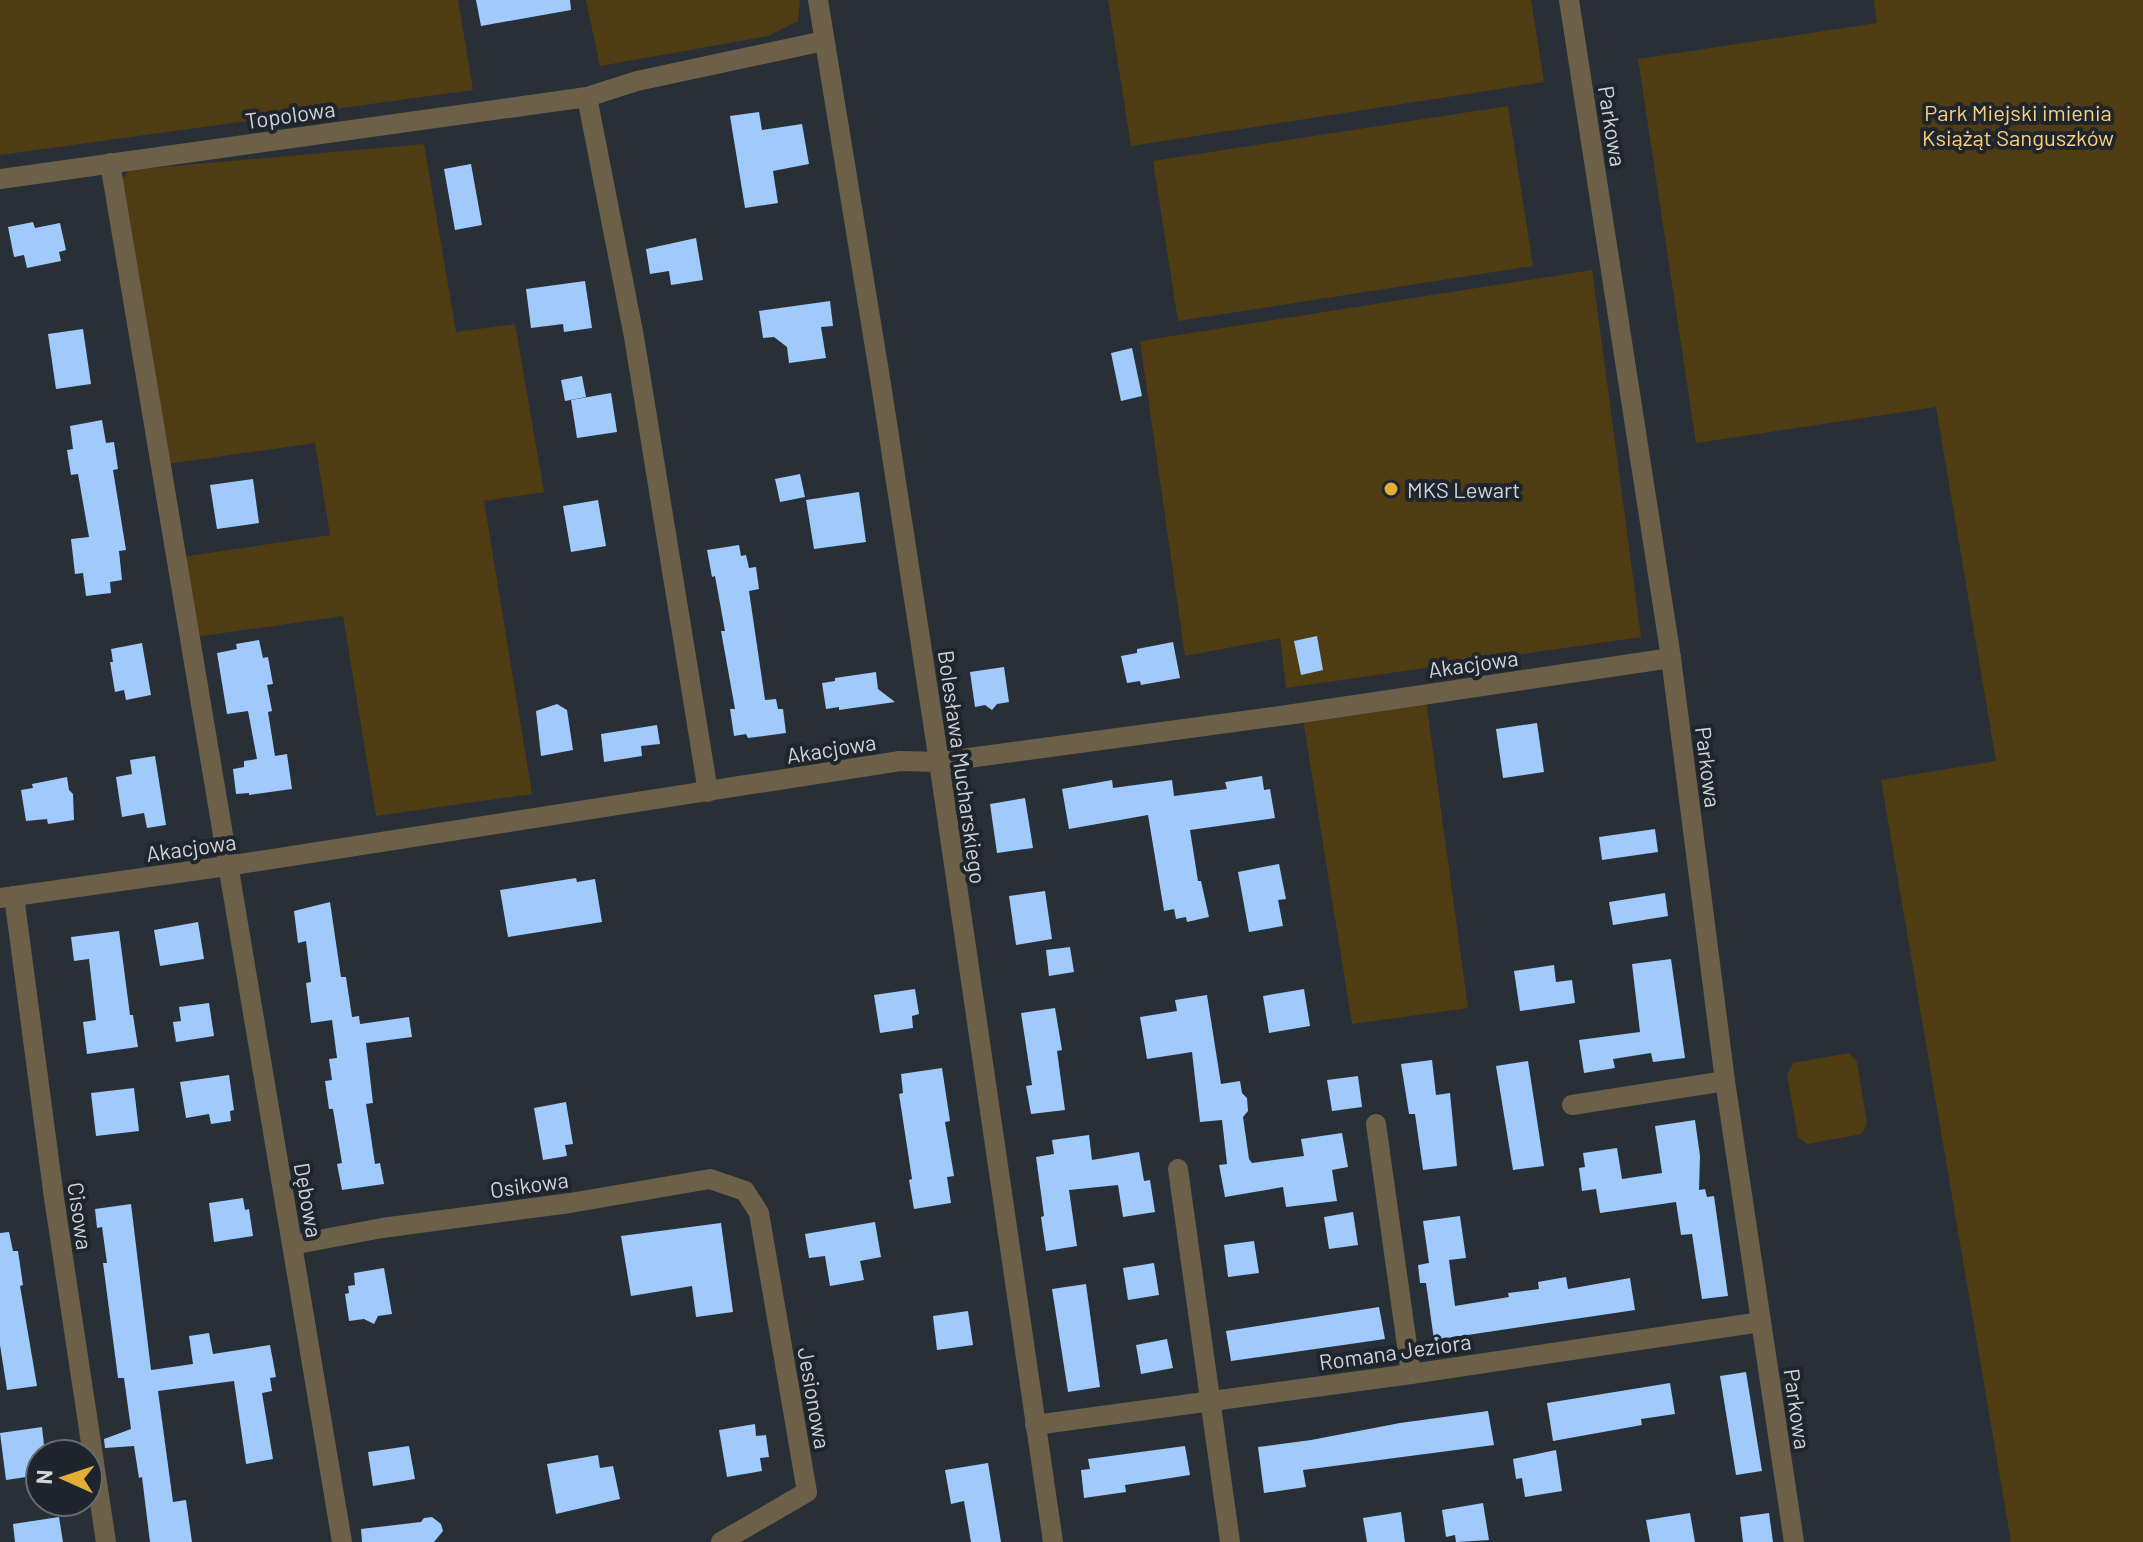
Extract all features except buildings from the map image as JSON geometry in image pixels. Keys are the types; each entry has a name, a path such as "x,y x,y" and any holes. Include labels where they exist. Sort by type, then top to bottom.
{"street":[{"name":"Bolesława Mucharskiego","path":"818,0 939,762 1053,1542"},
{"name":"Parkowa","path":"1569,0 1671,658 1725,1081 1794,1542"},
{"name":"Topolowa","path":"0,179 587,97 637,81 824,41"},
{"path":"587,97 634,337 708,792"},
{"name":"Dębowa","path":"110,163 342,1542"},
{"name":"Akacjowa","path":"7,897 227,866 900,761 939,762 1671,658"},
{"name":"Cisowa","path":"7,897 106,1542"},
{"path":"1572,1105 1725,1081"},
{"path":"1376,1124 1411,1374"},
{"path":"1178,1169 1230,1542"},
{"name":"Osikowa","path":"292,1245 382,1228 570,1203 710,1179 745,1191 759,1213"},
{"name":"Jesionowa","path":"721,1542 807,1492 759,1213"},
{"name":"Romana Jeziora","path":"1035,1425 1761,1322"}],"green space":[{"path":"0,0 458,0 473,90 0,155"},
{"path":"586,0 800,0 798,21 768,36 600,66"},
{"path":"1108,0 1531,0 1544,82 1131,146"},
{"name":"Park Miejski imienia Książąt Sanguszków","path":"1874,0 2143,0 2143,1542 2011,1542 1881,780 1996,761 1936,407 1696,443 1638,59 1877,23"},
{"path":"1508,106 1533,266 1178,321 1153,161"},
{"path":"424,144 456,332 515,324 544,492 484,501 532,794 376,816 343,616 195,637 182,557 330,535 315,443 167,464 122,180 129,170"},
{"name":"MKS Lewart","path":"1592,270 1641,637 1286,688 1280,638 1185,656 1140,341"},
{"path":"1425,693 1468,1008 1352,1024 1302,713"},
{"path":"1849,1053 1857,1062 1867,1124 1862,1134 1807,1144 1798,1137 1787,1075 1793,1063"}],"place":[{"name":"MKS Lewart","path":"1391,489"}]}
